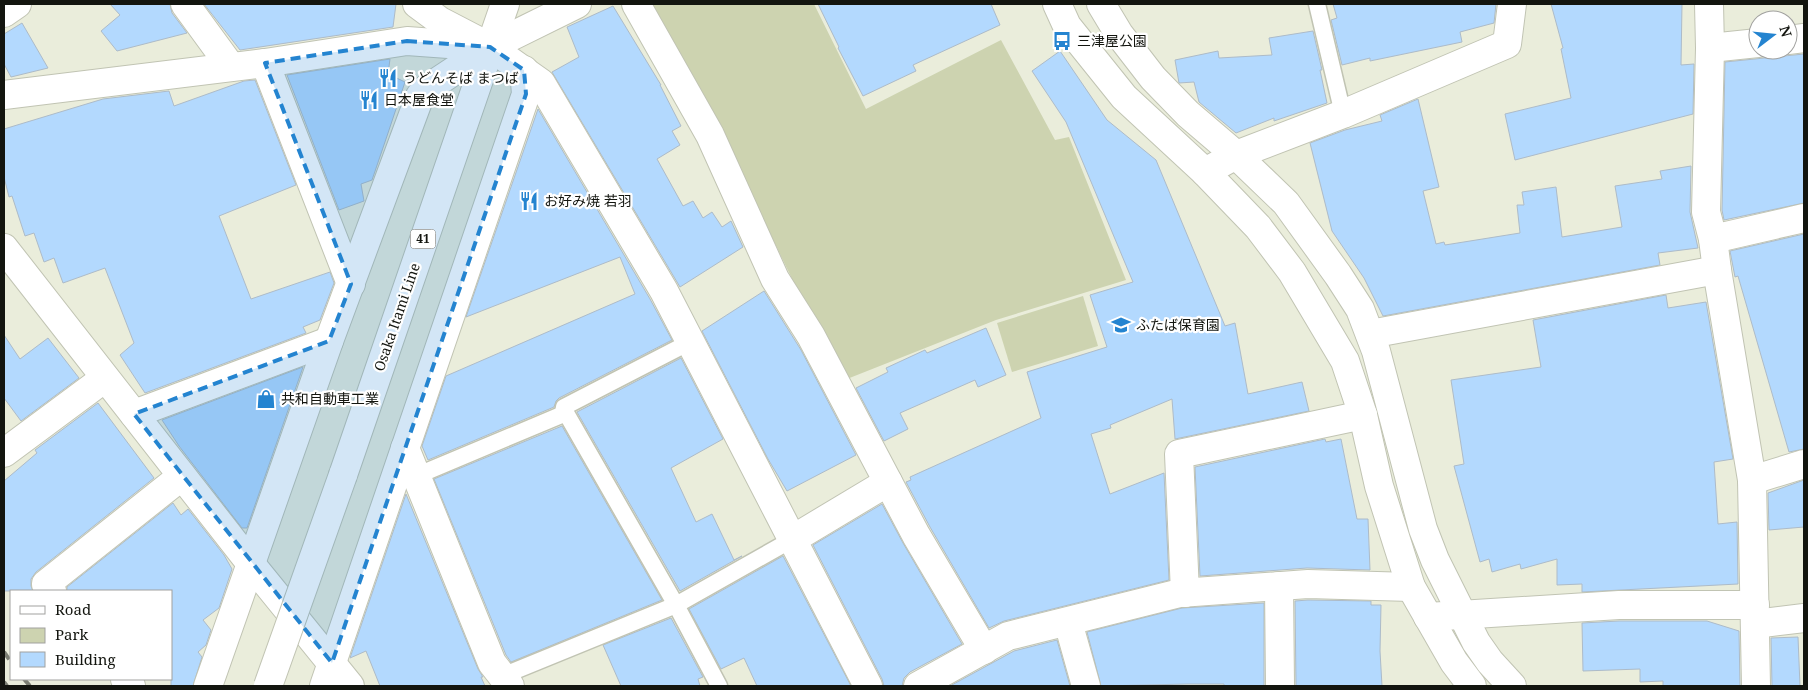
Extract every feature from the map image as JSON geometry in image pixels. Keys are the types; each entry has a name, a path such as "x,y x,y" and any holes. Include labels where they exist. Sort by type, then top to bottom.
{"street":[{"path":"4,14 17,4"},
{"path":"185,4 231,67"},
{"path":"417,4 440,22 490,47 541,83 664,291 868,686"},
{"name":"Osaka Itami Line","path":"268,686 343,475 505,4"},
{"path":"208,686 330,341 420,96 425,90 490,47 577,4"},
{"path":"636,4 710,135 775,279 811,336 916,535 984,650"},
{"path":"1057,4 1067,26 1124,97 1206,172 1258,227 1292,272 1344,361 1363,415 1379,486 1411,587 1454,662 1472,686"},
{"path":"1101,4 1119,34 1153,78 1188,114 1286,203 1360,308 1376,351 1423,529 1439,569 1476,642 1490,662 1512,686"},
{"path":"1206,172 1236,156 1342,114 1507,44 1512,4"},
{"path":"1709,4 1710,48 1706,212 1713,239 1752,480 1756,686"},
{"path":"4,95 265,63 407,41 490,47"},
{"path":"1710,48 1748,44"},
{"path":"265,63 351,284"},
{"path":"328,675 526,94 524,70"},
{"path":"1713,239 1804,218"},
{"path":"4,248 251,564 328,675 350,686"},
{"path":"1370,334 1717,270"},
{"path":"134,414 330,341"},
{"path":"4,452 105,378"},
{"path":"1185,593 1179,454 1363,415"},
{"path":"405,448 492,663 506,681"},
{"path":"1752,480 1804,464"},
{"path":"51,590 46,584 182,476"},
{"path":"793,539 888,482"},
{"path":"918,686 1008,636 1185,593 1308,584 1411,587"},
{"path":"1279,586 1280,686"},
{"path":"1428,617 1619,605 1804,618"},
{"path":"1068,622 1086,686"}],"lane":[{"path":"1317,4 1342,114"},
{"path":"563,414 564,407 690,342"},
{"path":"416,476 566,413 676,605 719,686"},
{"path":"506,681 676,605 793,539"}],"highlighted area":[{"path":"407,41 490,47 524,70 526,94 332,663 134,414 329,341 351,284 265,63"}],"green space":[{"path":"645,4 814,4 866,109 1001,40 1055,140 1069,137 1126,280 996,320 847,379 798,291 741,174"},
{"path":"1083,296 1098,346 1012,372 997,323"}],"building":[{"path":"110,4 170,4 172,13 187,33 117,51 101,31 120,15"},
{"path":"204,4 396,4 393,27 240,50"},
{"path":"818,4 991,4 1000,25 913,65 916,71 863,96"},
{"path":"1333,4 1496,4 1494,23 1460,32 1462,42 1370,61 1370,58 1342,65 1331,20 1337,18"},
{"path":"1551,4 1682,4 1681,65 1694,64 1693,114 1515,160 1505,114 1571,98 1561,49 1563,48"},
{"path":"613,6 661,85 681,126 672,131 680,145 657,159 683,206 693,201 703,218 712,212 722,227 731,221 743,247 680,287 552,72 579,57 567,27"},
{"path":"22,23 48,68 11,77 4,64 4,34"},
{"path":"1313,31 1327,103 1274,121 1274,118 1236,133 1199,102 1194,82 1179,83 1175,60 1218,51 1219,58 1272,55 1269,38"},
{"path":"1060,51 1107,120 1156,160 1225,326 1235,323 1248,394 1302,382 1309,411 1175,439 1172,399 1110,425 1111,428 1091,434 1110,494 1164,473 1169,580 1004,621 989,628 906,482 911,480 910,477 1041,418 1027,372 1107,347 1090,295 1133,282 1066,122 1032,71"},
{"path":"1804,54 1804,203 1724,220 1722,210 1725,62 1748,60 1798,60 1798,55"},
{"path":"390,59 388,74 405,82 387,136 372,180 361,184 364,201 339,210 287,75"},
{"path":"255,80 296,185 219,216 251,299 330,272 334,283 320,320 303,327 306,333 145,393 120,355 134,343 105,268 63,283 54,258 44,262 34,233 25,236 12,196 9,197 4,177 4,129 103,99 169,91 174,106 244,81"},
{"path":"1418,99 1439,187 1423,191 1436,244 1444,242 1445,245 1520,233 1517,205 1524,205 1522,192 1556,187 1562,237 1622,227 1615,186 1662,179 1660,171 1691,166 1690,212 1698,248 1658,253 1660,265 1383,316 1364,278 1332,231 1310,143 1345,130 1382,121 1380,115"},
{"path":"538,109 650,299 672,340 559,398 554,407 428,460 422,446 446,376 635,294 620,257 466,317"},
{"path":"1804,234 1804,449 1789,452 1738,276 1735,277 1730,251"},
{"path":"764,291 801,350 856,455 787,491 768,459 702,331"},
{"path":"1666,295 1668,308 1706,302 1733,459 1714,462 1718,524 1737,522 1738,584 1582,592 1582,584 1557,585 1557,559 1521,569 1520,564 1492,572 1489,559 1480,562 1454,466 1464,464 1451,380 1541,367 1533,320"},
{"path":"986,328 1006,375 978,387 975,380 900,413 908,429 884,441 856,388 888,372 886,368 925,350 927,353"},
{"path":"4,335 20,359 48,338 79,378 21,421 4,398"},
{"path":"681,358 723,439 671,468 696,522 712,514 734,560 742,556 680,591 577,412"},
{"path":"303,367 247,528 242,528 179,446 162,420"},
{"path":"98,403 154,478 36,572 31,579 33,590 4,591 4,481 37,453 35,450"},
{"path":"562,426 662,600 511,662 506,655 434,479"},
{"path":"1325,439 1326,442 1341,439 1357,519 1368,519 1370,570 1307,568 1200,576 1195,467"},
{"path":"1804,480 1804,527 1769,530 1768,493"},
{"path":"406,494 478,669 483,677 481,677 485,686 380,686 366,651 350,658"},
{"path":"173,503 181,515 188,509 224,555 232,569 219,608 203,620 211,630 206,645 198,652 202,657 193,686 171,686 172,590 67,590 67,587"},
{"path":"882,504 962,644 910,672 904,678 902,686 884,686 813,545"},
{"path":"783,556 851,686 757,686 744,658 721,669 689,609"},
{"path":"1295,601 1371,601 1371,605 1381,605 1380,651 1382,686 1296,686"},
{"path":"1264,603 1264,686 1188,684 1101,686 1087,632 1182,608"},
{"path":"671,618 703,677 698,679 700,686 621,686 603,645"},
{"path":"1707,621 1739,631 1740,686 1663,686 1663,681 1640,682 1640,669 1583,671 1582,623"},
{"path":"1798,637 1800,686 1772,686 1771,638"},
{"path":"1057,640 1070,686 950,686 1014,651"}],"railway":[{"path":"4,652 10,661"},
{"path":"25,680 30,686"},
{"path":"4,682 7,686"}],"place":[{"name":"三津屋公園","path":"1062,41"},
{"name":"うどんそば まつば","path":"388,78"},
{"name":"日本屋食堂","path":"369,100"},
{"name":"お好み焼 若羽","path":"529,201"},
{"name":"ふたば保育園","path":"1121,325"},
{"name":"共和自動車工業","path":"266,399"}]}
